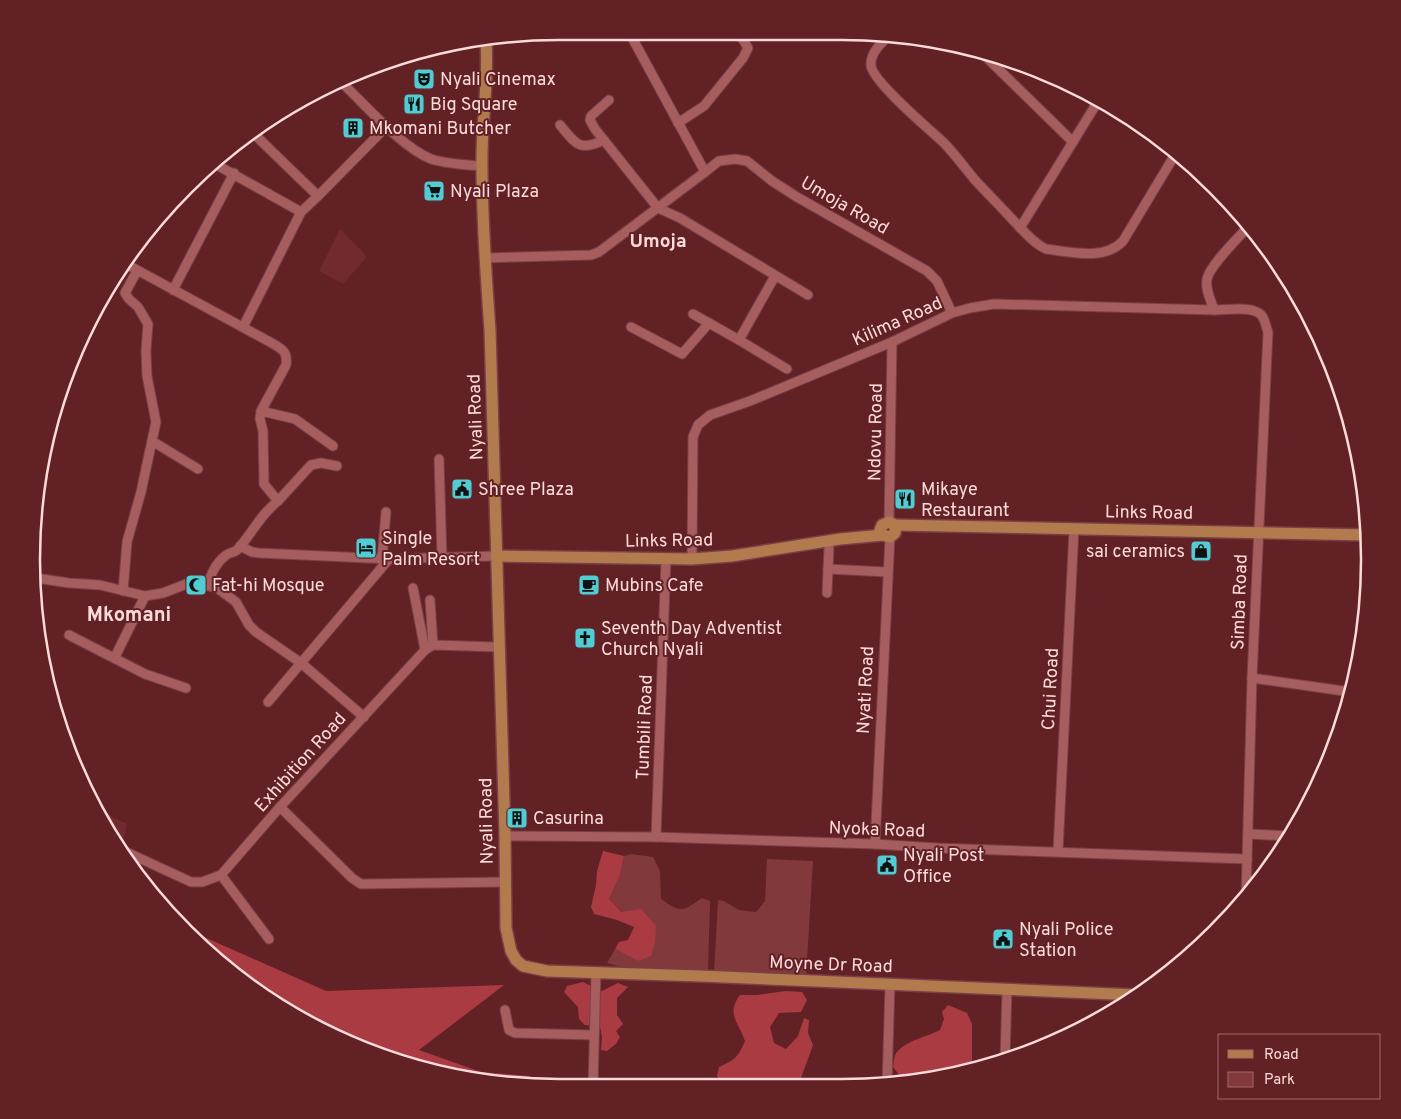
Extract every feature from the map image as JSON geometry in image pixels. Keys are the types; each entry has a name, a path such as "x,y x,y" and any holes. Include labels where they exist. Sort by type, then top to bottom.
{"main road":[{"name":"Nyali Road","path":"486,45 488,60 484,104 482,166 490,330 506,928 508,941 516,960 523,966"},
{"name":"Links Road","path":"496,556 692,559 732,556 889,530 928,526 1360,535"},
{"name":"Moyne Dr Road","path":"523,966 547,971 1124,994"}],"street":[{"path":"633,40 705,172"},
{"path":"678,123 704,106 743,58 748,48 742,40"},
{"path":"884,42 872,57 871,65 875,74 898,100 947,146 1020,228 1038,245 1046,249 1097,253 1108,252 1117,248 1172,159"},
{"path":"992,63 1073,142"},
{"path":"348,86 405,142 430,158 482,166"},
{"path":"609,100 591,116 590,120 658,208 680,218 808,295"},
{"path":"1020,228 1095,107"},
{"path":"560,125 581,146 593,146 604,140"},
{"path":"243,327 301,212 387,126"},
{"path":"257,137 318,196"},
{"name":"Umoja Road","path":"485,258 591,255 599,252 718,161 735,159 747,161 772,182 927,271 937,281 952,313"},
{"path":"220,166 301,212"},
{"path":"173,290 234,173"},
{"path":"1214,310 1207,291 1207,277 1244,231"},
{"path":"131,267 243,327 283,350 287,356 286,365 261,411 260,419 263,431 264,484 278,500"},
{"path":"123,591 127,542 141,492 156,422 147,376 148,324 138,307 125,293 137,271"},
{"path":"739,340 775,276"},
{"name":"Kilima Road","path":"692,559 693,437 698,424 710,415 750,401 892,342 952,313 970,308 994,304 1214,310 1249,309 1257,312"},
{"name":"Simba Road","path":"1246,885 1252,678 1268,332 1262,316 1257,312"},
{"path":"693,314 787,369"},
{"path":"631,328 682,354 709,323"},
{"name":"Ndovu Road","path":"889,530 892,342"},
{"path":"261,411 295,419 333,446"},
{"path":"152,440 198,469"},
{"path":"439,459 442,558"},
{"path":"206,586 220,560 227,554 237,551 261,516 311,466 321,462 337,466"},
{"path":"268,702 385,559 386,512"},
{"name":"Chui Road","path":"1058,851 1074,529"},
{"name":"Nyati Road","path":"875,844 889,530"},
{"path":"240,546 259,554 385,559 496,556"},
{"path":"827,593 829,548"},
{"name":"Tumbili Road","path":"656,837 666,559"},
{"path":"828,569 887,572"},
{"path":"41,579 100,585 145,596 163,593 189,583 198,583 217,588 227,593 236,602 249,625 256,632 301,663 364,717"},
{"path":"413,588 429,648"},
{"path":"115,657 145,596"},
{"path":"429,648 430,600"},
{"path":"69,634 115,657 125,665 186,688"},
{"path":"429,648 498,647"},
{"name":"Exhibition Road","path":"221,875 280,808 429,648"},
{"path":"1252,678 1344,691"},
{"path":"280,808 352,878 361,884 505,882"},
{"path":"1249,834 1281,836"},
{"name":"Nyoka Road","path":"505,836 656,837 1247,859"},
{"path":"133,855 191,882 202,882 221,875 269,939"},
{"path":"592,1079 596,972"},
{"path":"886,1077 890,984"},
{"path":"1005,1052 1007,989"},
{"path":"506,1010 509,1030 515,1033 594,1035"}],"shaded area":[{"path":"340,229 364,253 366,258 343,284 319,271"},
{"path":"107,814 127,824 124,841"},
{"path":"603,851 624,856 620,875 609,899 622,912 641,909 656,926 655,943 651,956 638,961 615,949 619,942 628,940 634,927 594,914 591,907 597,871"},
{"path":"202,936 326,991 504,985 419,1050 481,1072 530,1076 530,1078 492,1075 458,1069 425,1061 361,1039 300,1009 271,991 243,972"},
{"path":"583,982 602,991 618,983 628,987 617,998 617,1015 623,1024 616,1031 620,1037 616,1044 607,1051 601,1050 602,1037 600,1027 585,1025 579,1019 578,1007 564,992 567,986"},
{"path":"786,991 802,992 807,1000 801,1012 779,1013 770,1027 774,1043 786,1049 798,1036 804,1018 809,1020 808,1033 813,1045 800,1079 719,1079 717,1076 719,1067 735,1057 745,1041 735,1018 734,1007 736,1002 740,995"},
{"path":"948,1005 967,1013 972,1024 972,1061 943,1069 900,1076 893,1067 896,1053 906,1044 940,1030 944,1019 942,1012"}],"green space":[{"path":"631,854 653,857 660,871 661,899 673,907 677,909 686,908 702,898 710,901 708,971 644,970 619,967 607,963 615,949 638,961 655,943 609,899 620,875 624,856"},
{"path":"767,859 813,861 806,977 714,972 718,900 724,901 739,910 756,912 765,901"}],"place":[{"name":"Nyali Cinemax","path":"424,79"},
{"name":"Big Square","path":"414,104"},
{"name":"Mkomani Butcher","path":"353,128"},
{"name":"Nyali Plaza","path":"434,191"},
{"name":"Shree Plaza","path":"462,489"},
{"name":"Mikaye Restaurant","path":"905,499"},
{"name":"Single Palm Resort","path":"366,548"},
{"name":"sai ceramics","path":"1201,551"},
{"name":"Fat-hi Mosque","path":"196,585"},
{"name":"Mubins Cafe","path":"589,585"},
{"name":"Seventh Day Adventist Church Nyali","path":"585,638"},
{"name":"Casurina","path":"517,818"},
{"name":"Nyali Post Office","path":"887,865"},
{"name":"Nyali Police Station","path":"1003,939"}],"district":[{"name":"Umoja","path":"658,240"},
{"name":"Mkomani","path":"129,614"}]}
